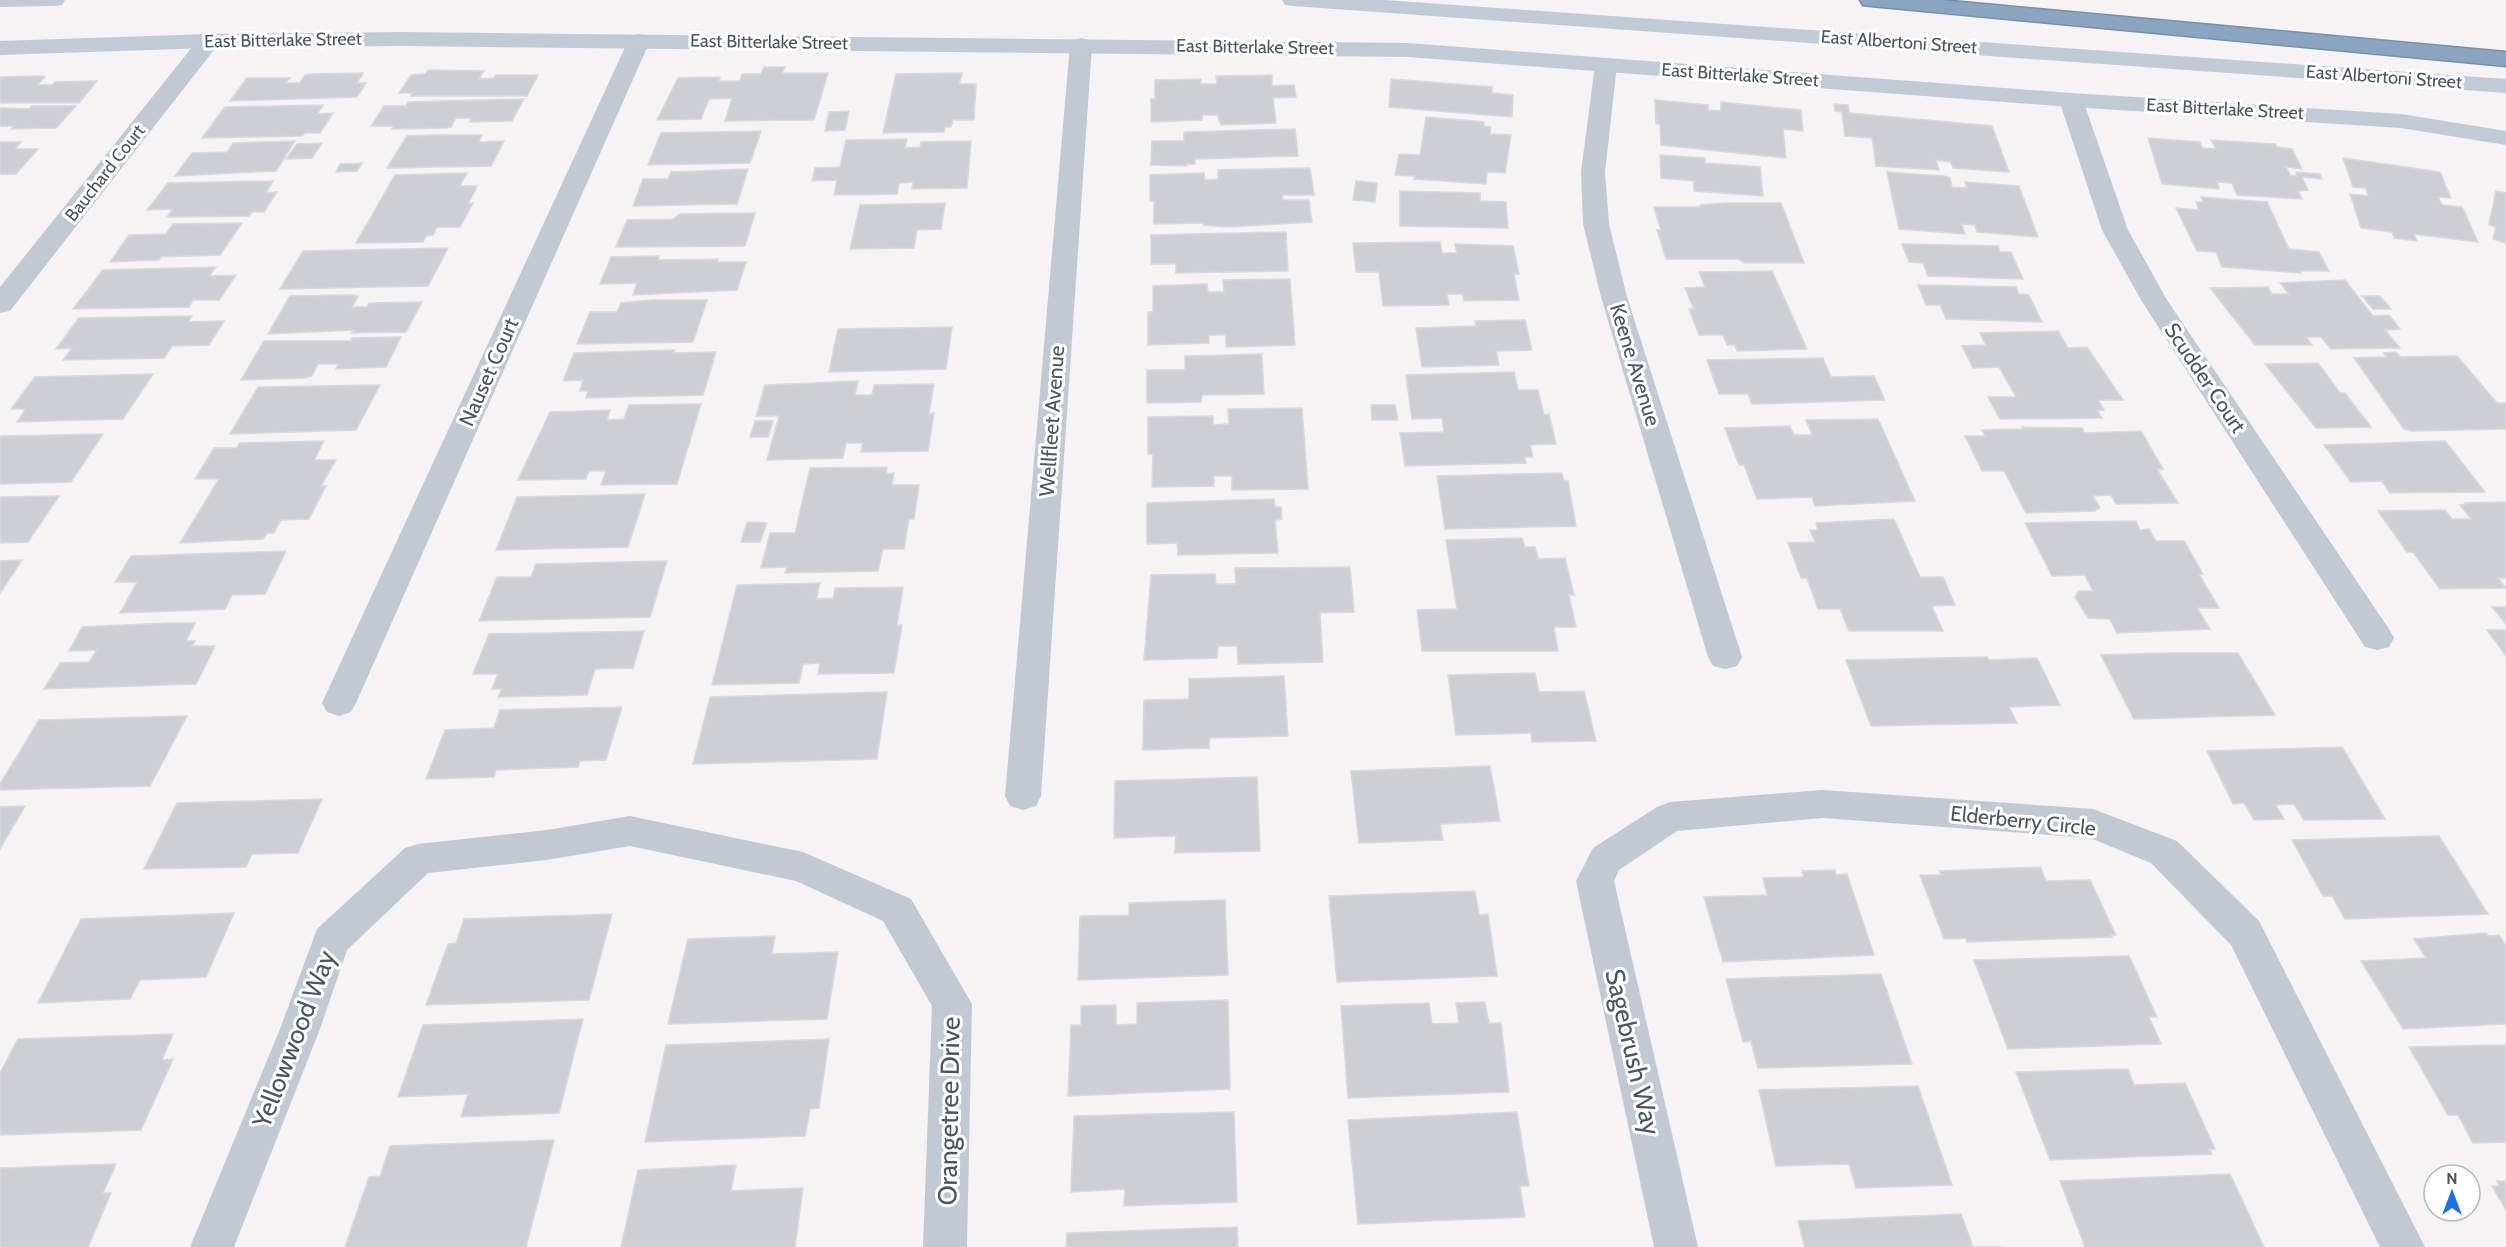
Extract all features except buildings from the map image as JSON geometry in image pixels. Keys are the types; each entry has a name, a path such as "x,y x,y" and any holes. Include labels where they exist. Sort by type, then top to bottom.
{"highway":[{"path":"1871,0 2506,59"}],"street":[{"path":"0,1 54,0"},
{"name":"East Albertoni Street","path":"1293,0 2506,86"},
{"name":"East Bitterlake Street","path":"0,48 209,41 403,39 1408,50 2071,100 2401,121 2506,138"},
{"name":"Bauchard Court","path":"0,305 209,41"},
{"name":"Nauset Court","path":"339,703 639,41"},
{"name":"Wellfleet Avenue","path":"1023,796 1081,45"},
{"name":"Keene Avenue","path":"1606,65 1593,172 1596,224 1614,297 1725,657"},
{"name":"Scudder Court","path":"2071,100 2115,231 2154,300 2377,638"},
{"name":"Elderberry Circle","path":"1606,859 1670,817 1822,804 2093,824 2164,852 2245,933 2403,1247"},
{"name":"Yellowwood Way","path":"212,1247 300,1029 331,941 418,859 547,845 630,831"},
{"name":"Orangetree Drive","path":"630,831 803,867 897,910 952,1004 945,1247"},
{"name":"Sagebrush Way","path":"1606,859 1595,880 1677,1247"}]}
